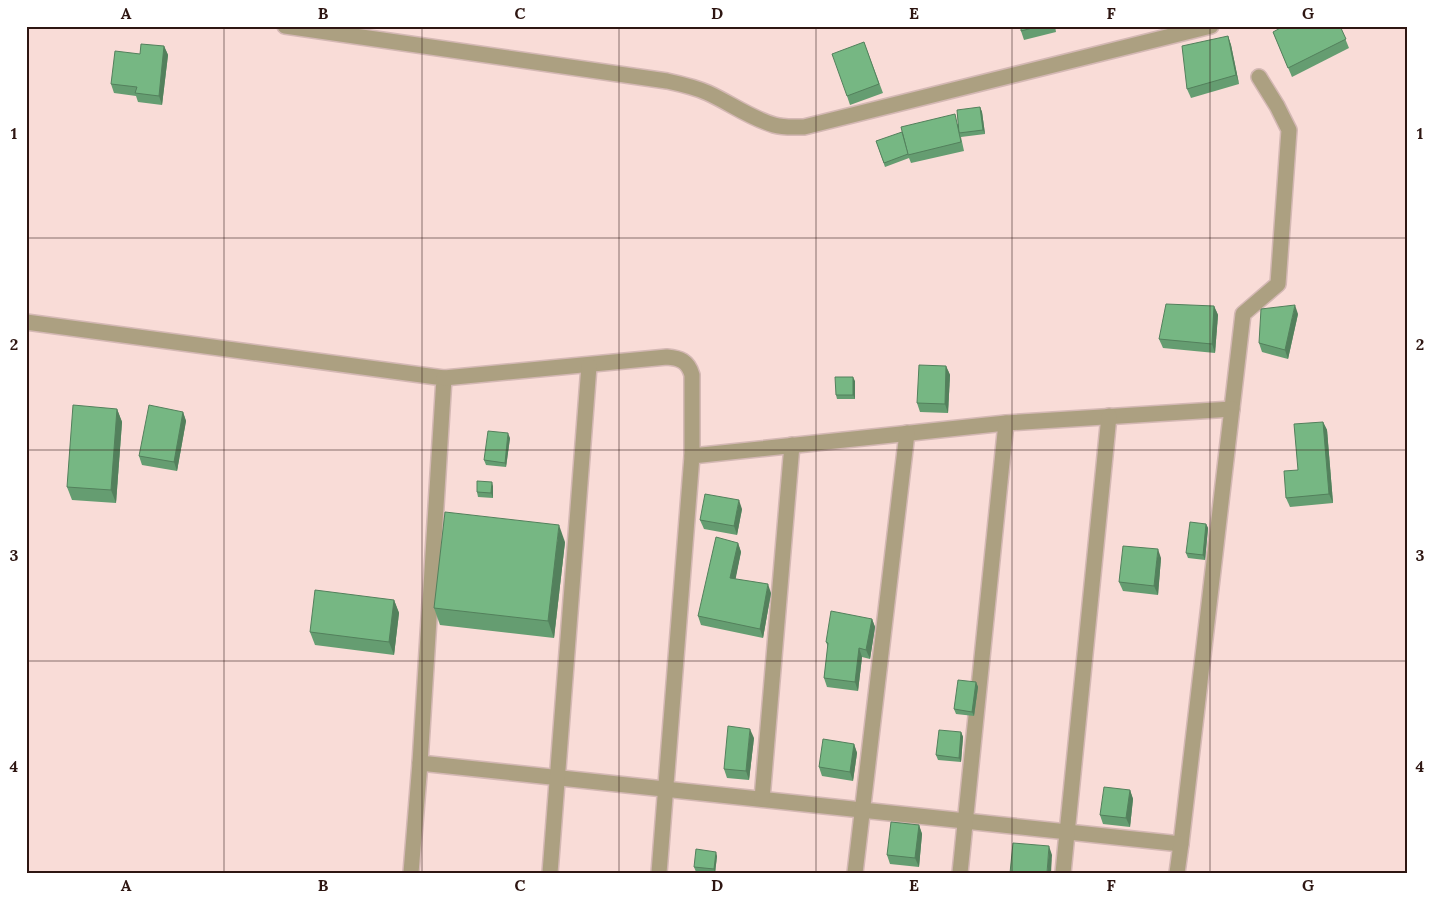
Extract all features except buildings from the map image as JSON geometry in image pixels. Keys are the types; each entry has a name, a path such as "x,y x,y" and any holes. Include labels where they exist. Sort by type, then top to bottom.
{"street":[{"path":"285,26 667,81 707,92 773,125 796,127 804,127 1211,26"},
{"path":"1177,873 1243,314 1278,284 1289,130 1259,77"},
{"path":"26,322 444,378 590,366 666,357 681,359 688,363 692,375 692,456 660,873"},
{"path":"550,873 590,366"},
{"path":"411,873 420,763 444,378"},
{"path":"692,456 1006,423 1232,409"},
{"path":"1064,873 1109,416"},
{"path":"960,873 1006,423"},
{"path":"855,873 907,433"},
{"path":"762,799 792,445"},
{"path":"420,763 1181,844"}]}
